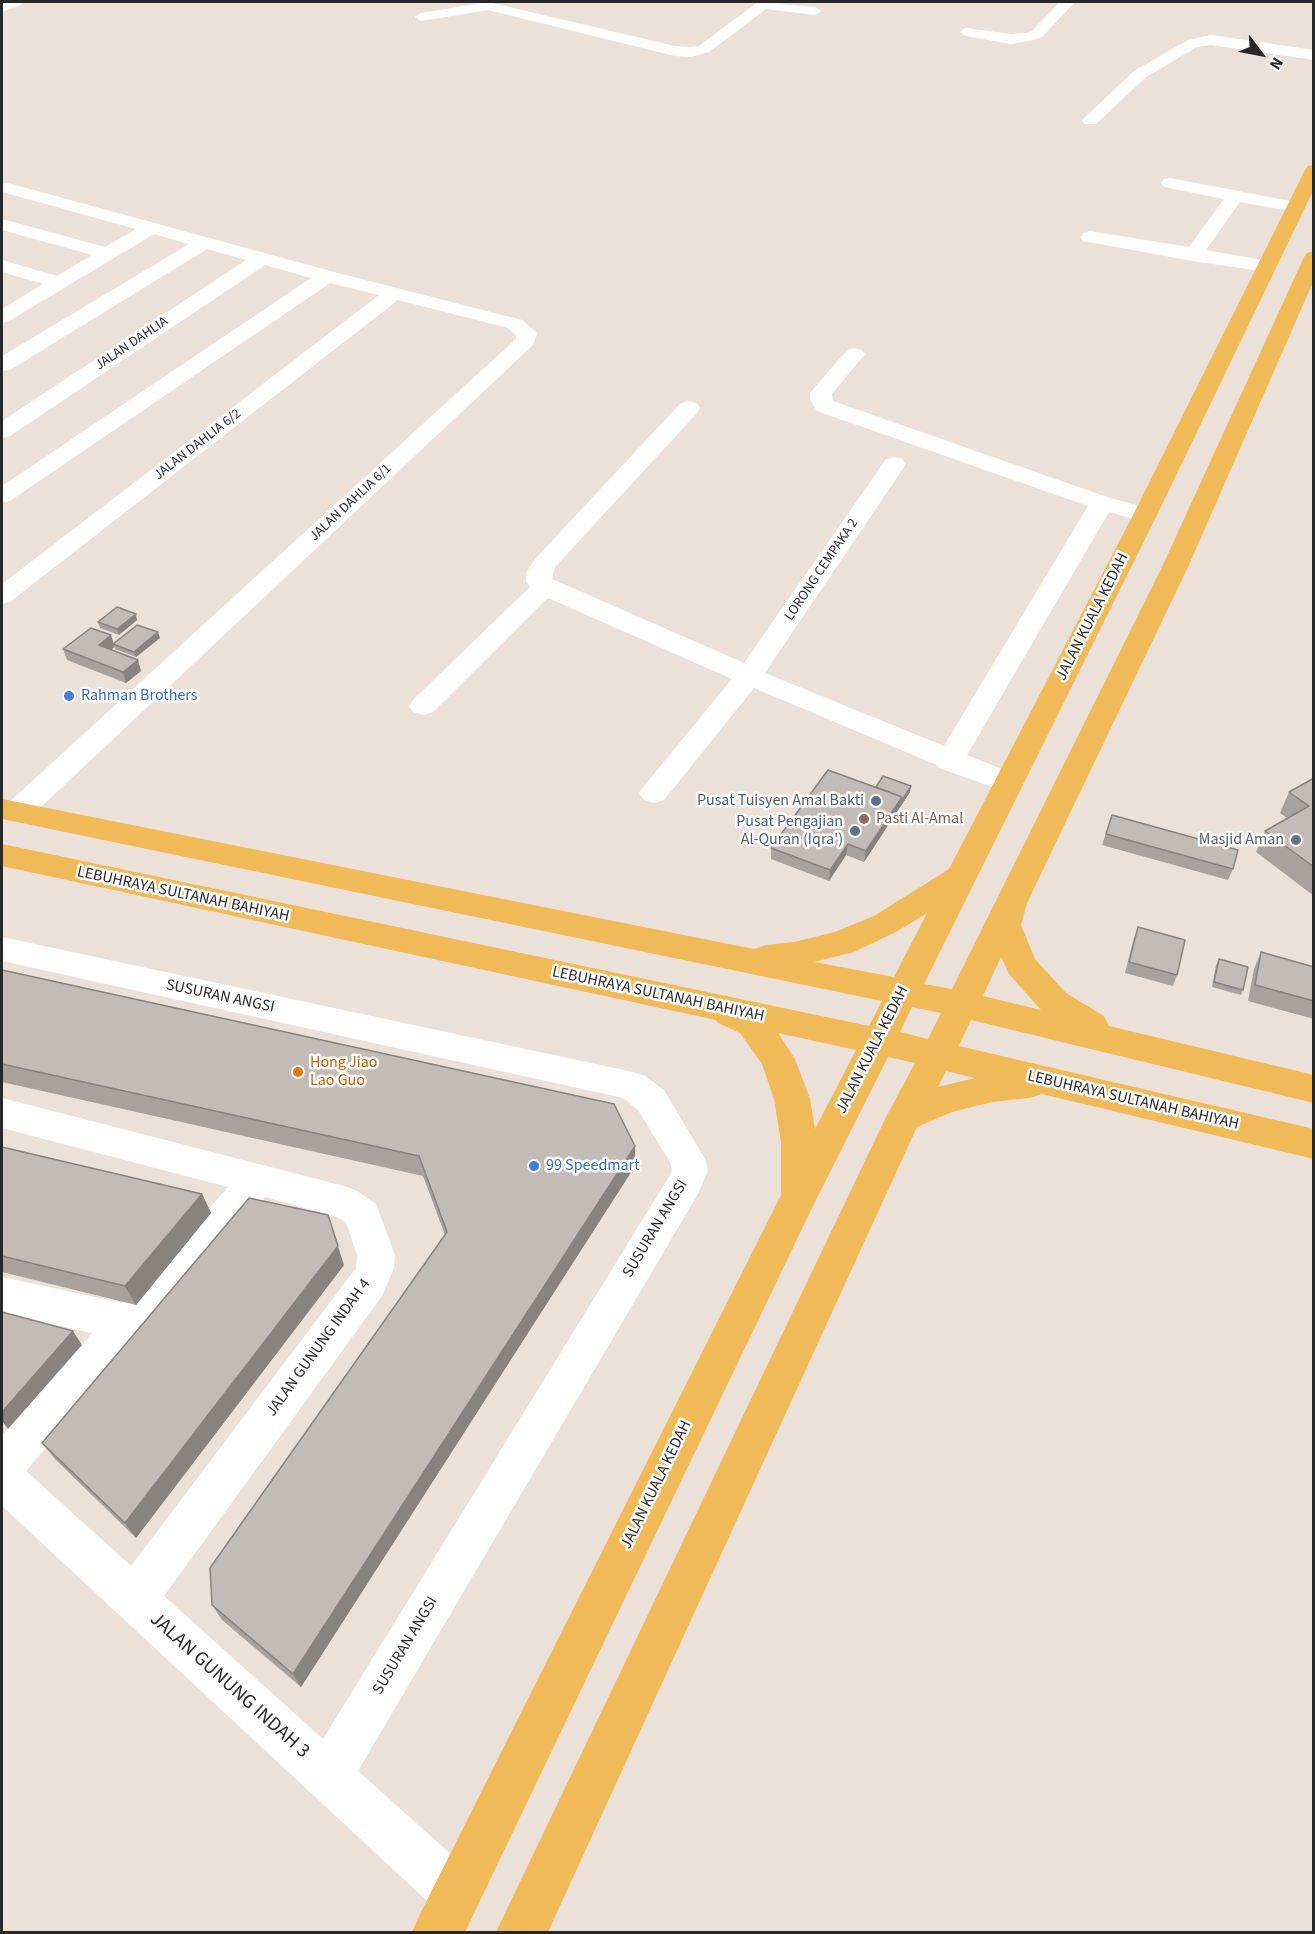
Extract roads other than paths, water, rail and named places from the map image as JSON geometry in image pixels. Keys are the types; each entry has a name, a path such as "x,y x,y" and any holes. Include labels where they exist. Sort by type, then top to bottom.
{"main road":[{"name":"JALAN KUALA KEDAH","path":"522,1932 904,1116 1017,889 1150,561 1145,515 1314,170"},
{"name":"JALAN KUALA KEDAH","path":"447,1913 798,1199 1009,783 1150,561 1314,257"},
{"path":"9,810 961,1004 1314,1089"},
{"name":"LEBUHRAYA SULTANAH BAHIYAH","path":"2,855 318,924 878,1041 1314,1144"},
{"path":"742,960 794,954 842,943 885,924 961,877"},
{"path":"1017,889 1005,925 1021,965 1054,1002 1103,1031 1158,1050"},
{"path":"713,1007 752,1024 778,1059 792,1099 797,1132 798,1199"},
{"path":"904,1116 946,1099 992,1088 1039,1083 1087,1090"}],"street":[{"path":"2,8 16,2"},
{"path":"966,33 1011,39 1029,37 1036,34 1068,2"},
{"path":"422,17 488,6 675,51 691,52 704,49 765,3 815,11"},
{"path":"1090,120 1140,74 1193,43 1218,41 1314,55"},
{"path":"1170,183 1295,207"},
{"name":"JALAN DAHLIA 6/1","path":"7,190 515,324 527,333 526,340 9,810"},
{"path":"1193,255 1235,196"},
{"path":"2,224 108,254"},
{"path":"3,315 153,227"},
{"path":"1090,237 1267,266"},
{"path":"2,365 205,242"},
{"name":"JALAN DAHLIA","path":"2,431 262,258"},
{"path":"2,266 59,283"},
{"path":"2,496 327,276"},
{"name":"JALAN DAHLIA 6/2","path":"2,596 395,293"},
{"path":"854,354 821,393 820,400 825,406 1102,503 1145,515"},
{"path":"689,408 544,564 538,581 545,587 949,761 1009,783"},
{"name":"LORONG CEMPAKA 2","path":"654,793 750,675 894,464"},
{"path":"949,761 1102,503"},
{"path":"423,706 545,587"},
{"name":"SUSURAN ANGSI","path":"2,951 633,1086 651,1100 687,1159 690,1170 686,1181 328,1776"},
{"name":"JALAN GUNUNG INDAH 4","path":"2,1113 344,1202 363,1216 376,1255 375,1268 368,1284 134,1599"},
{"path":"2,1466 127,1322 150,1307 257,1180"},
{"path":"2,1295 127,1322"},
{"name":"JALAN GUNUNG INDAH 3","path":"2,1478 328,1776 447,1913"}],"place":[{"name":"Rahman Brothers","path":"69,696"},
{"name":"Pusat Tuisyen Amal Bakti","path":"876,801"},
{"name":"Pasti Al-Amal","path":"864,819"},
{"name":"Pusat Pengajian Al-Quran (Iqra')","path":"855,831"},
{"name":"Masjid Aman","path":"1296,840"},
{"name":"Hong Jiao Lao Guo","path":"298,1072"},
{"name":"99 Speedmart","path":"534,1166"}]}
